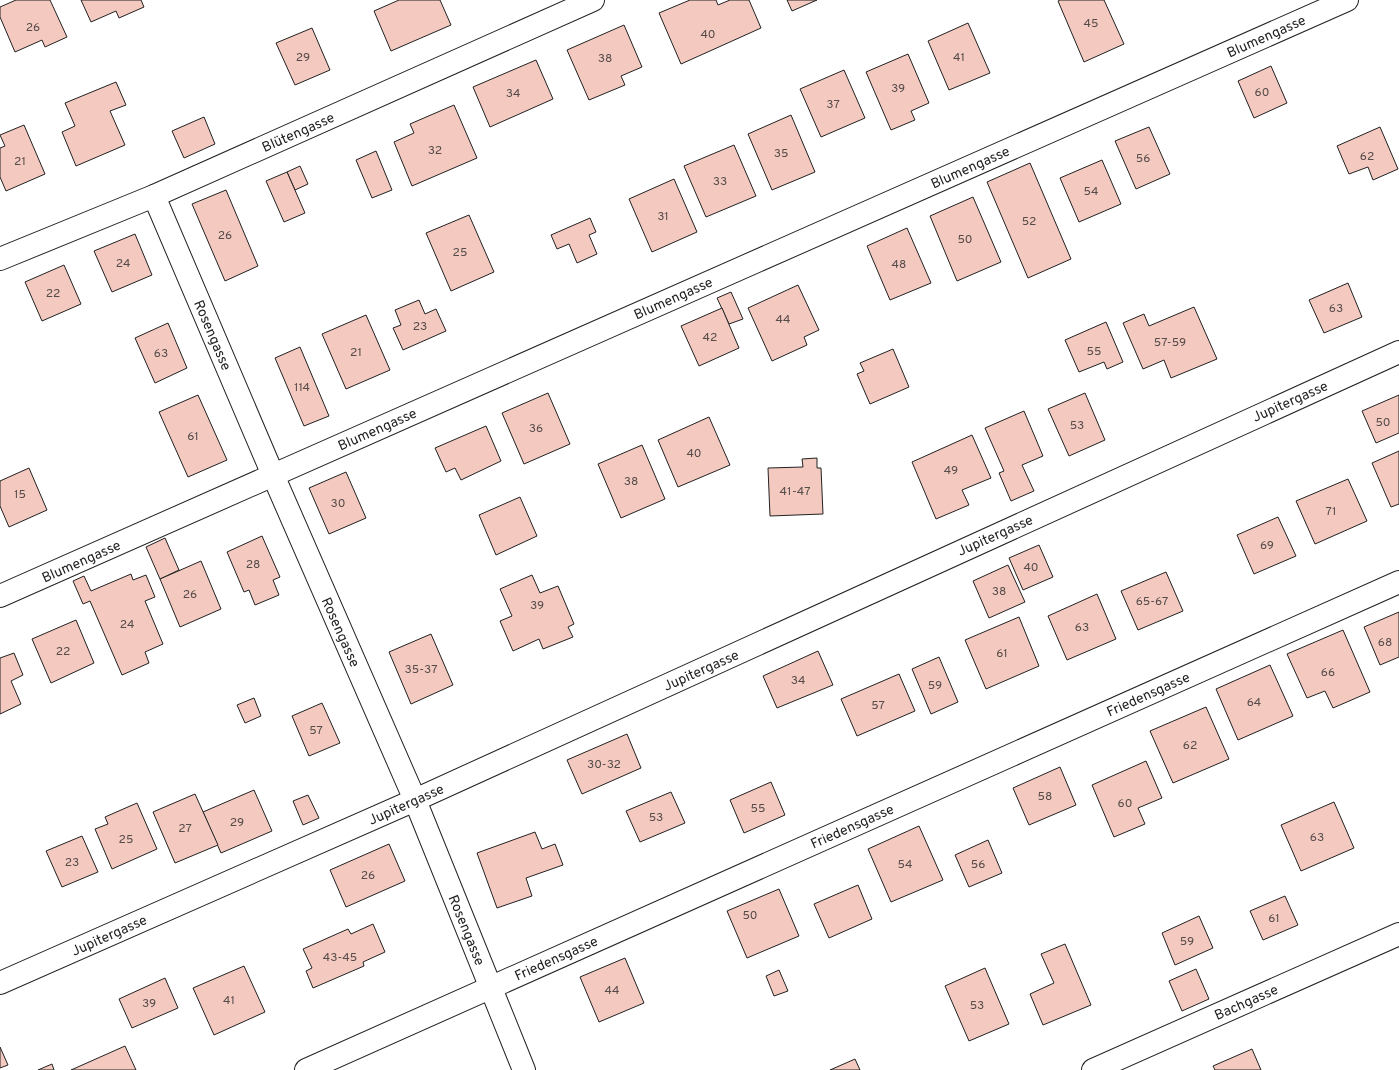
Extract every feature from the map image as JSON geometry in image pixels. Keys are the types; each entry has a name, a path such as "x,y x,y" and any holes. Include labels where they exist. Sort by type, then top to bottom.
{"street":[{"name":"Blütengasse","path":"0,259 154,196 593,0"},
{"name":"Blumengasse","path":"0,596 1347,0"},
{"name":"Rosengasse","path":"154,196 273,476 415,800 524,1070"},
{"name":"Jupitergasse","path":"0,983 415,800 1399,352"},
{"name":"Friedensgasse","path":"306,1070 1399,582"},
{"name":"Bachgasse","path":"1093,1070 1399,934"}],"building":[{"path":"16,0 50,0 67,37 45,47 42,40 15,52 0,17 0,7"},
{"path":"81,0 141,0 144,7 119,18 116,11 91,22"},
{"path":"399,0 440,0 451,25 391,51 374,11"},
{"path":"690,0 716,0 718,5 730,0 749,0 761,28 681,64 659,13"},
{"path":"787,0 817,0 792,11"},
{"path":"1104,0 1124,44 1084,62 1058,1"},
{"path":"968,23 990,73 949,90 928,41"},
{"path":"624,25 642,67 621,76 625,85 589,100 567,50"},
{"path":"312,28 330,70 295,85 276,43"},
{"path":"908,54 929,103 911,111 915,120 891,130 866,72"},
{"path":"536,60 553,99 490,127 473,87"},
{"path":"1271,66 1287,103 1254,118 1238,81"},
{"path":"844,70 865,118 821,137 800,89"},
{"path":"116,82 126,105 110,111 125,145 76,166 62,132 75,126 65,103"},
{"path":"454,105 477,158 412,186 394,142 414,133 410,124"},
{"path":"791,115 815,172 772,190 748,134"},
{"path":"204,117 215,144 184,158 172,131"},
{"path":"24,125 45,174 6,191 0,177 0,148 5,146 0,135"},
{"path":"1149,127 1170,174 1136,189 1115,141"},
{"path":"1380,127 1398,169 1373,180 1368,167 1349,174 1337,146"},
{"path":"734,145 756,196 706,217 684,166"},
{"path":"376,151 392,190 372,198 356,160"},
{"path":"1102,160 1121,204 1079,222 1060,178"},
{"path":"1030,163 1071,259 1028,278 987,182"},
{"path":"300,166 308,184 295,190 287,172"},
{"path":"287,172 305,213 284,222 266,181"},
{"path":"674,179 697,232 652,252 629,199"},
{"path":"226,190 258,266 225,281 192,204"},
{"path":"973,197 1001,262 957,281 930,216"},
{"path":"469,215 494,272 451,291 426,233"},
{"path":"590,218 596,232 589,235 597,254 577,263 569,244 557,249 551,235"},
{"path":"907,228 931,283 890,300 867,246"},
{"path":"135,234 152,275 112,292 94,251"},
{"path":"64,265 81,304 42,321 25,282"},
{"path":"1348,283 1362,317 1324,333 1309,300"},
{"path":"798,285 819,330 804,337 807,345 772,361 748,308"},
{"path":"731,292 743,319 729,324 717,298"},
{"path":"419,300 425,314 436,309 446,331 403,350 393,328 401,325 395,310"},
{"path":"1194,307 1217,359 1171,378 1164,360 1143,369 1123,323 1144,314 1149,326"},
{"path":"722,308 739,348 699,366 681,326"},
{"path":"366,315 390,370 346,389 322,334"},
{"path":"1106,322 1123,362 1107,369 1104,362 1079,372 1065,340"},
{"path":"168,323 187,368 155,383 135,338"},
{"path":"300,347 329,416 304,426 275,358"},
{"path":"893,349 909,387 870,404 857,374 864,371 860,363"},
{"path":"548,393 570,444 524,464 502,413"},
{"path":"1085,393 1105,440 1069,456 1048,409"},
{"path":"198,395 227,460 188,477 159,412"},
{"path":"1399,395 1399,433 1376,443 1362,411"},
{"path":"1024,411 1043,456 1022,465 1034,491 1011,501 999,473 1004,471 985,428"},
{"path":"709,417 730,465 678,487 658,440"},
{"path":"486,426 501,461 461,480 455,468 446,472 435,448"},
{"path":"972,435 991,478 962,490 969,505 936,519 912,462"},
{"path":"642,445 665,499 621,518 598,464"},
{"path":"1399,451 1399,504 1391,507 1372,463"},
{"path":"817,458 817,468 821,468 823,514 770,516 768,468 803,467 802,459"},
{"path":"29,468 47,510 9,527 0,506 0,481"},
{"path":"346,472 366,518 329,534 309,488"},
{"path":"1348,479 1367,521 1315,544 1296,501"},
{"path":"520,497 537,536 496,555 479,515"},
{"path":"1278,517 1296,556 1254,574 1237,535"},
{"path":"262,536 280,577 273,580 279,595 255,605 249,590 244,592 227,552"},
{"path":"165,538 179,570 160,579 146,547"},
{"path":"1039,545 1053,577 1023,590 1009,558"},
{"path":"201,561 221,609 180,627 160,579"},
{"path":"1008,565 1025,602 989,618 973,581"},
{"path":"1166,572 1183,611 1138,630 1121,591"},
{"path":"131,574 133,580 146,575 155,597 145,601 163,644 145,652 149,663 122,675 90,601 83,604 73,581 84,576 91,591"},
{"path":"532,575 540,593 558,586 574,624 568,627 573,637 543,649 539,639 513,651 500,621 512,616 500,589"},
{"path":"1097,594 1116,639 1067,660 1048,616"},
{"path":"1399,612 1399,657 1380,665 1364,627"},
{"path":"1019,617 1039,666 986,689 965,640"},
{"path":"76,620 94,663 51,683 32,639"},
{"path":"1343,630 1370,692 1333,708 1325,691 1307,698 1287,654"},
{"path":"431,634 453,685 411,704 389,652"},
{"path":"818,651 833,685 777,708 763,676"},
{"path":"14,653 23,675 11,681 21,704 0,714 0,658"},
{"path":"939,657 958,702 931,714 912,669"},
{"path":"1270,665 1293,716 1238,740 1216,689"},
{"path":"899,674 915,711 857,736 841,699"},
{"path":"254,698 261,716 245,723 237,705"},
{"path":"322,703 340,743 309,756 292,716"},
{"path":"1206,707 1229,759 1173,783 1150,731"},
{"path":"627,734 641,768 582,794 567,760"},
{"path":"1146,761 1162,798 1138,808 1145,824 1114,837 1092,785"},
{"path":"1060,767 1076,805 1029,825 1013,788"},
{"path":"771,782 785,815 744,833 730,800"},
{"path":"254,790 272,831 221,853 203,812"},
{"path":"671,792 685,823 640,842 626,811"},
{"path":"195,794 218,845 175,863 153,812"},
{"path":"308,795 319,818 303,825 293,801"},
{"path":"1334,802 1354,848 1301,871 1281,825"},
{"path":"137,803 157,849 112,869 95,829 108,824 105,817"},
{"path":"919,826 943,880 891,902 868,849"},
{"path":"535,832 542,849 555,844 563,865 526,878 532,896 497,908 477,853"},
{"path":"82,836 98,872 62,887 46,851"},
{"path":"988,840 1002,873 969,887 955,855"},
{"path":"389,844 405,881 346,907 330,870"},
{"path":"858,885 872,919 829,938 814,904"},
{"path":"779,889 799,936 747,958 727,911"},
{"path":"1285,896 1298,925 1263,940 1250,911"},
{"path":"1199,916 1213,948 1175,965 1162,933"},
{"path":"373,924 385,952 363,962 364,966 313,988 306,971 312,968 303,949 348,929 351,934"},
{"path":"1065,944 1091,1005 1043,1025 1030,994 1054,983 1041,954"},
{"path":"625,958 644,1003 599,1022 580,977"},
{"path":"244,966 265,1012 214,1035 193,988"},
{"path":"985,968 1009,1024 969,1041 945,986"},
{"path":"1196,969 1209,999 1182,1011 1169,981"},
{"path":"779,970 788,991 774,996 766,976"},
{"path":"165,978 178,1008 132,1028 119,999"},
{"path":"125,1046 136,1070 71,1070"},
{"path":"0,1047 8,1065 0,1068"},
{"path":"1252,1049 1261,1070 1215,1070 1213,1066"},
{"path":"855,1059 860,1070 830,1070"},
{"path":"52,1064 54,1070 38,1070"}]}
